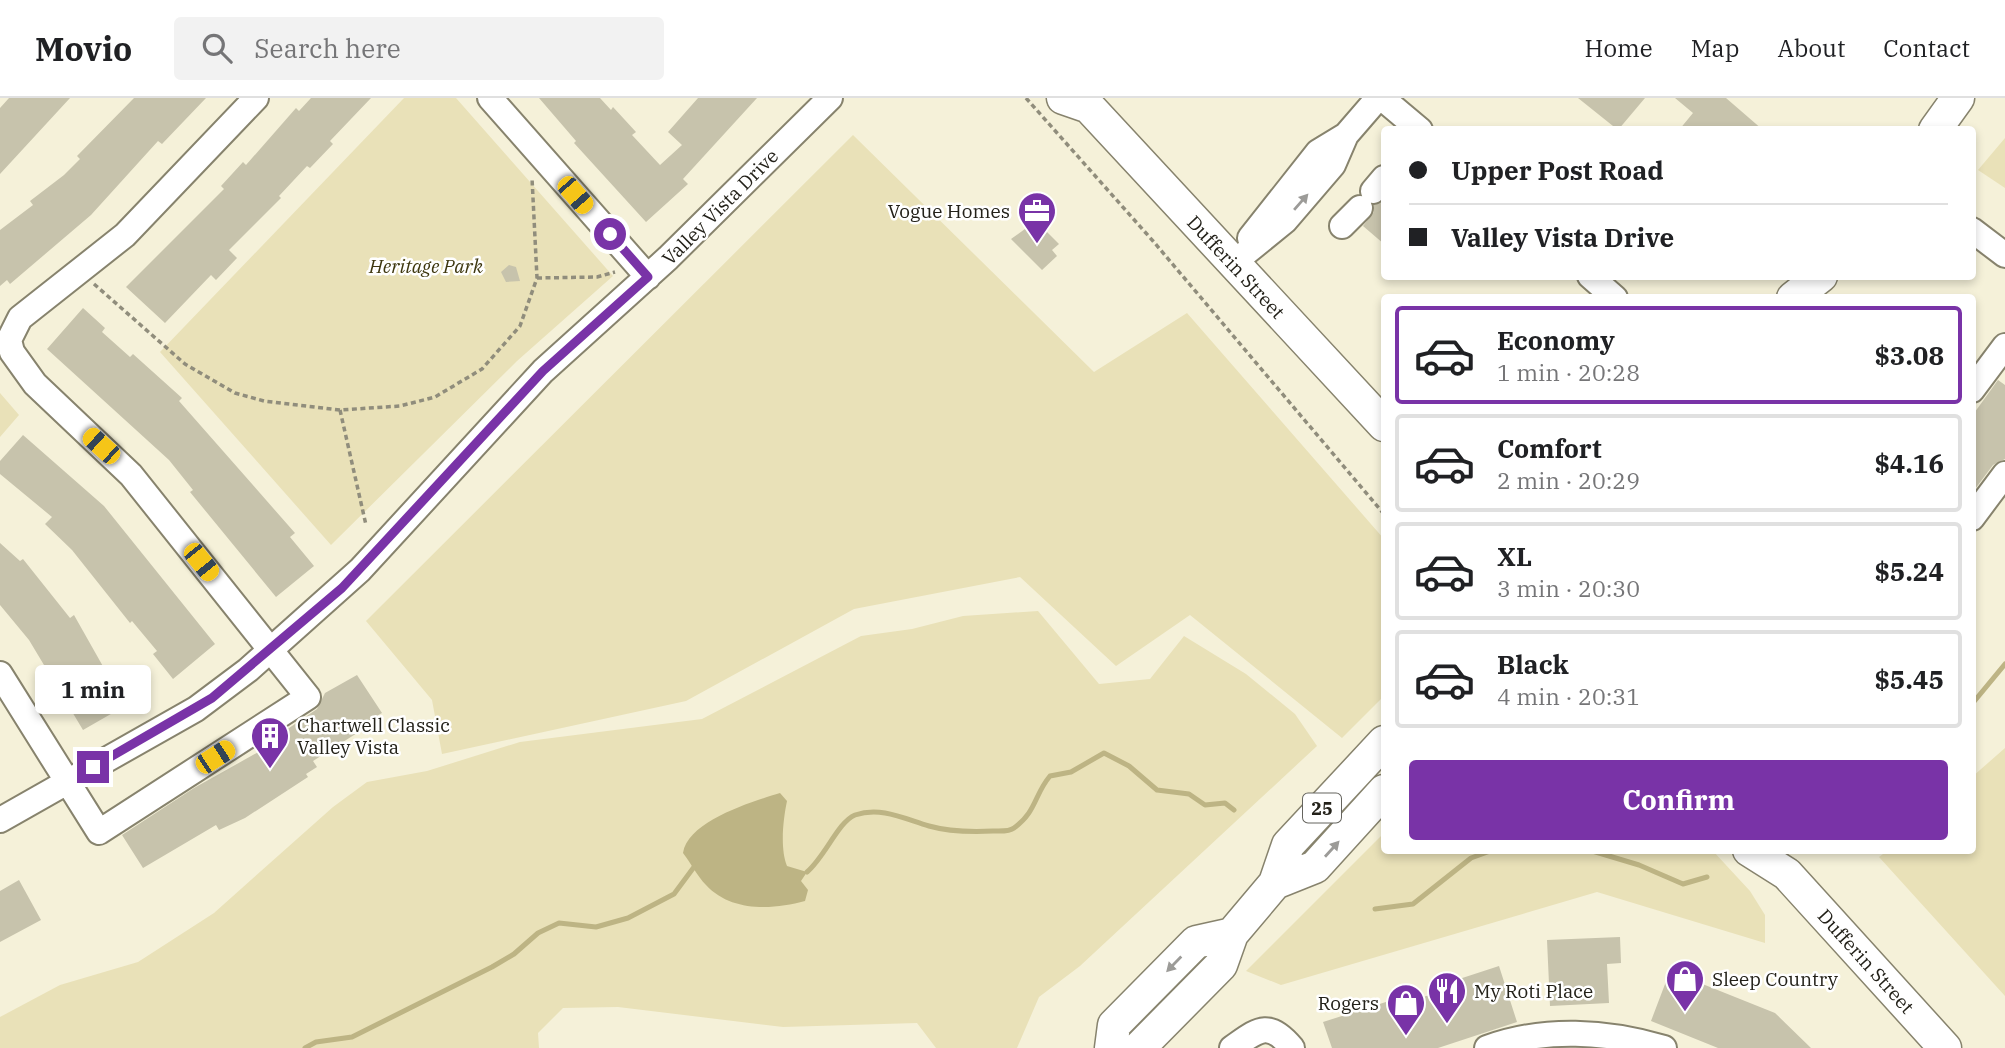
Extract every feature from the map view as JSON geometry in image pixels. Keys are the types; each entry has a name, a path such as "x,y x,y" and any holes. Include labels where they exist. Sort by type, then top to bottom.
{"main road":[{"path":"1938,126 1958,98"},
{"name":"Dufferin Street","path":"1079,101 1381,422"},
{"path":"1798,294 1818,280"},
{"name":"25","path":"1139,1048 1221,965 1232,934 1275,884 1288,845 1381,745"},
{"name":"25","path":"1275,884 1315,867 1381,794"},
{"name":"Dufferin Street","path":"1760,854 1782,862 1945,1048"},
{"path":"1111,1048 1114,1026 1196,942 1232,934"}],"street":[{"path":"0,674 99,832 309,696 131,475 35,384 12,352 9,340 20,318 125,235 256,98"},
{"path":"490,98 648,277"},
{"name":"Valley Vista Drive","path":"0,820 197,709 270,649 360,570 543,371 648,277 830,98"},
{"path":"1232,264 1272,207 1318,152 1346,135 1380,98 1415,126"},
{"path":"1342,226 1372,192"},
{"path":"1976,233 2005,255"},
{"path":"1595,280 1610,294"},
{"path":"1976,385 2005,346"},
{"path":"1976,513 2005,474"},
{"path":"1166,1048 1173,1014"},
{"path":"1232,1048 1259,1029 1269,1029 1283,1037 1292,1048"},
{"path":"1486,1048 1570,1033 1597,1033 1664,1048"}],"path":[{"path":"1026,98 1161,251 1381,510"},
{"path":"90,281 185,364 235,393 264,401 340,410 400,406 435,397 461,384 496,356 520,326 537,278 531,178"},
{"path":"537,278 597,277 615,272"},
{"path":"340,410 366,525"}],"green space":[{"name":"Heritage Park","path":"404,98 456,98 613,276 517,361 331,545 160,352"},
{"path":"853,135 1094,372 1187,313 1381,536 1381,699 1342,738 1190,615 1116,666 1020,577 854,609 686,701 442,754 432,700 366,621"},
{"path":"2005,138 2005,188 1978,170"},
{"path":"0,393 19,415 0,437"},
{"path":"1038,611 1099,684 1150,679 1184,636 1246,674 1295,714 1317,746 1080,966 1039,997 1017,1048 936,1048 917,1023 783,1027 618,1007 563,1008 538,1033 539,1048 0,1048 0,1017 60,985 138,962 214,913 333,807 367,782 427,771 520,742 702,719 861,636 912,629 963,616"},
{"path":"2005,748 2005,996 1879,857 1883,854 1976,854 1976,773"},
{"path":"1381,836 1381,854 1716,854 1750,891 1765,915 1765,943 1597,892 1281,985 1246,971"}],"shaded area":[{"path":"780,793 787,801 783,851 787,866 807,872 801,881 808,890 805,901 752,907 716,894 697,874 683,853 687,842 696,831 722,814"}],"building":[{"path":"9,98 70,98 0,174 0,108"},
{"path":"134,98 206,98 162,144 158,141 91,215 10,284 7,280 0,286 0,230 33,205 30,201 64,175 80,159 77,156"},
{"path":"311,98 371,98 330,141 333,144 310,168 307,166 279,196 281,198 229,250 237,258 216,280 211,275 165,323 126,287 224,189 221,186 243,162 246,165 296,108 299,111"},
{"path":"539,98 600,98 611,110 613,107 636,132 632,135 660,165 682,145 668,132 698,98 757,98 683,179 688,184 646,222 574,143 576,141"},
{"path":"1578,98 1645,98 1621,126 1613,126"},
{"path":"1675,98 1726,98 1758,126 1682,126 1693,113"},
{"path":"1381,203 1381,241 1363,226 1374,212 1374,205"},
{"path":"1036,221 1059,244 1052,250 1057,256 1042,270 1011,239"},
{"path":"509,265 516,267 520,281 506,282 501,272"},
{"path":"83,308 105,328 102,332 130,357 133,354 182,398 179,401 295,533 290,537 314,566 276,597 190,492 193,490 169,460 47,349"},
{"path":"1998,380 2005,385 2005,459 1993,465 1976,488 1976,410"},
{"path":"23,435 104,506 215,644 173,679 153,654 157,651 132,621 130,623 72,550 45,524 52,517 0,474 0,461"},
{"path":"0,543 20,561 23,559 70,618 74,615 109,677 113,674 130,703 83,730 29,640 0,605"},
{"name":"Chartwell Classic Valley Vista","path":"357,675 382,713 363,724 365,728 313,761 317,767 306,774 308,777 245,818 219,830 216,825 143,868 122,835 194,788 269,746 267,743 317,709 325,693"},
{"path":"19,880 41,920 0,942 0,891"},
{"path":"1620,937 1621,963 1607,964 1609,1003 1550,1006 1547,940"},
{"path":"1499,966 1517,1022 1438,1048 1332,1048 1323,1022 1389,1001 1391,1007 1452,988 1450,982"},
{"path":"1670,971 1775,1013 1811,1048 1718,1048 1651,1021"}],"waterway":[{"path":"1976,699 2005,664"},
{"path":"807,872 843,825 855,815 874,812 893,814 929,826 953,830 1012,829 1027,815 1050,776 1071,772 1104,753 1129,766 1157,790 1189,794 1205,805 1225,803 1234,810"},
{"path":"1375,909 1413,904 1471,858 1482,854"},
{"path":"1602,854 1639,865 1683,884 1707,877"},
{"path":"305,1048 316,1042 352,1037 492,967 514,954 538,933 559,923 596,927 628,918 674,894 694,867"}],"place":[{"name":"Vogue Homes","path":"1037,245"},
{"name":"Chartwell Classic Valley Vista","path":"270,770"},
{"name":"Sleep Country","path":"1685,1013"},
{"name":"My Roti Place","path":"1447,1025"},
{"name":"Rogers","path":"1406,1037"}],"route":[{"path":"93,767 197,709 248,670 342,588 528,386 561,353 648,277 610,234"}]}
